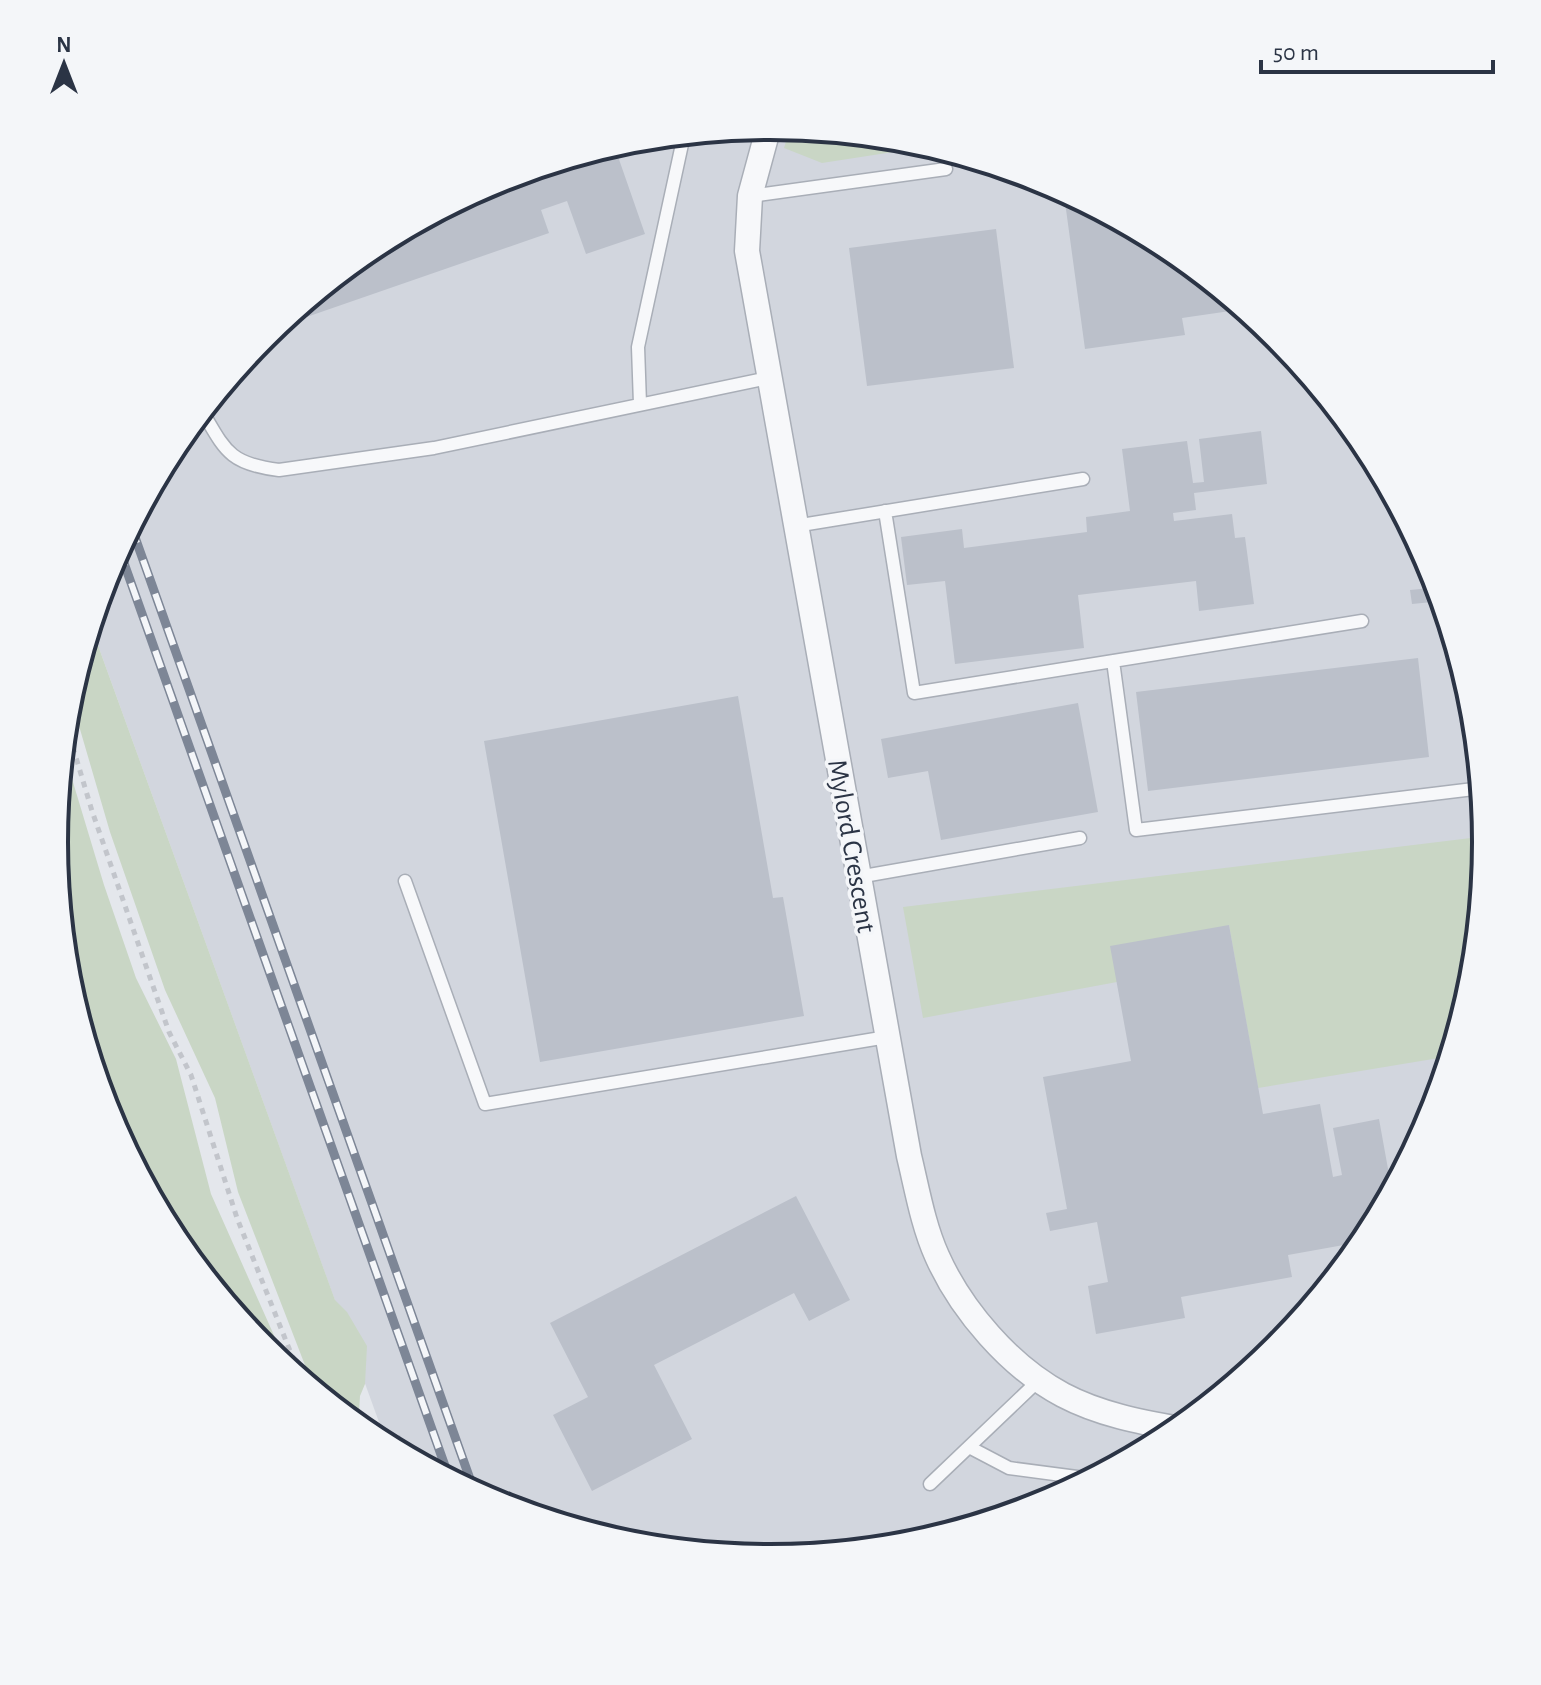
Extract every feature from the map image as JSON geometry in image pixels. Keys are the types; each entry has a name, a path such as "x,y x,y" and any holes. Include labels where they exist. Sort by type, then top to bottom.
{"street":[{"name":"Mylord Crescent","path":"765,140 750,196 747,251 909,1156 937,1255 956,1290 983,1326 1039,1380 1064,1395 1131,1420 1163,1426"}],"lane":[{"path":"640,404 638,347 682,146"},
{"path":"750,196 946,169"},
{"path":"208,422 218,442 234,456 256,467 279,470 434,448 768,378"},
{"path":"795,526 1083,479"},
{"path":"885,511 914,693 1362,621"},
{"path":"1113,661 1136,830 1470,789"},
{"path":"858,877 1080,838"},
{"path":"405,881 485,1104 887,1037"},
{"path":"930,1484 1039,1380"},
{"path":"969,1447 1009,1468 1070,1478"}],"path":[{"path":"74,751 169,1032 191,1075 237,1218 290,1355"}],"shaded area":[{"path":"770,140 862,146 908,153 996,177 1039,193 1081,212 1161,258 1234,314 1267,346 1299,379 1355,452 1401,532 1420,574 1436,617 1460,705 1467,751 1473,842 1467,934 1460,980 1436,1068 1420,1111 1401,1153 1355,1233 1299,1306 1267,1339 1234,1371 1161,1427 1081,1473 1039,1492 996,1508 908,1532 862,1539 770,1545 679,1539 633,1532 545,1508 502,1492 460,1473 381,1428 97,643 121,574 140,532 186,452 242,379 274,346 307,314 380,258 460,212 502,193 545,177 633,153 679,146"}],"green space":[{"path":"786,141 897,151 822,163 784,148"},
{"path":"97,643 335,1300 347,1312 367,1346 365,1384 359,1412 307,1371 238,1192 215,1098 165,990 110,832 78,723"},
{"path":"72,778 136,978 176,1059 211,1194 277,1342 242,1306 186,1233 140,1153 105,1068 81,980 74,934 68,842"},
{"path":"1473,838 1467,934 1460,980 1439,1058 1258,1088 1229,925 1117,982 923,1018 903,907"}],"building":[{"path":"618,157 645,234 586,254 567,201 541,210 549,233 302,318 380,258 460,212 545,177"},
{"path":"1065,205 1161,258 1230,311 1182,318 1185,335 1085,349"},
{"path":"996,229 1014,368 867,386 849,248"},
{"path":"1261,431 1267,484 1194,493 1196,510 1173,513 1174,521 1232,514 1235,538 1245,537 1254,604 1199,611 1196,581 1078,595 1084,648 955,664 945,581 907,585 901,537 962,529 964,548 1087,532 1086,517 1130,511 1122,449 1187,441 1193,483 1204,482 1199,439"},
{"path":"1425,589 1430,602 1412,604 1410,590"},
{"path":"1418,658 1429,757 1148,791 1136,692"},
{"path":"738,696 773,898 783,897 804,1016 540,1062 484,741"},
{"path":"1078,703 1098,812 941,840 928,771 888,778 881,739"},
{"path":"1229,925 1263,1114 1320,1104 1333,1177 1342,1175 1333,1128 1379,1119 1389,1175 1347,1244 1288,1255 1292,1277 1181,1297 1185,1318 1096,1334 1088,1286 1108,1282 1097,1222 1050,1231 1046,1213 1067,1209 1043,1077 1131,1061 1110,946"},
{"path":"796,1196 850,1300 809,1321 794,1293 654,1365 692,1439 592,1491 553,1415 588,1397 550,1323"}],"railway":[{"path":"136,540 469,1477"},
{"path":"125,565 445,1465"}]}
